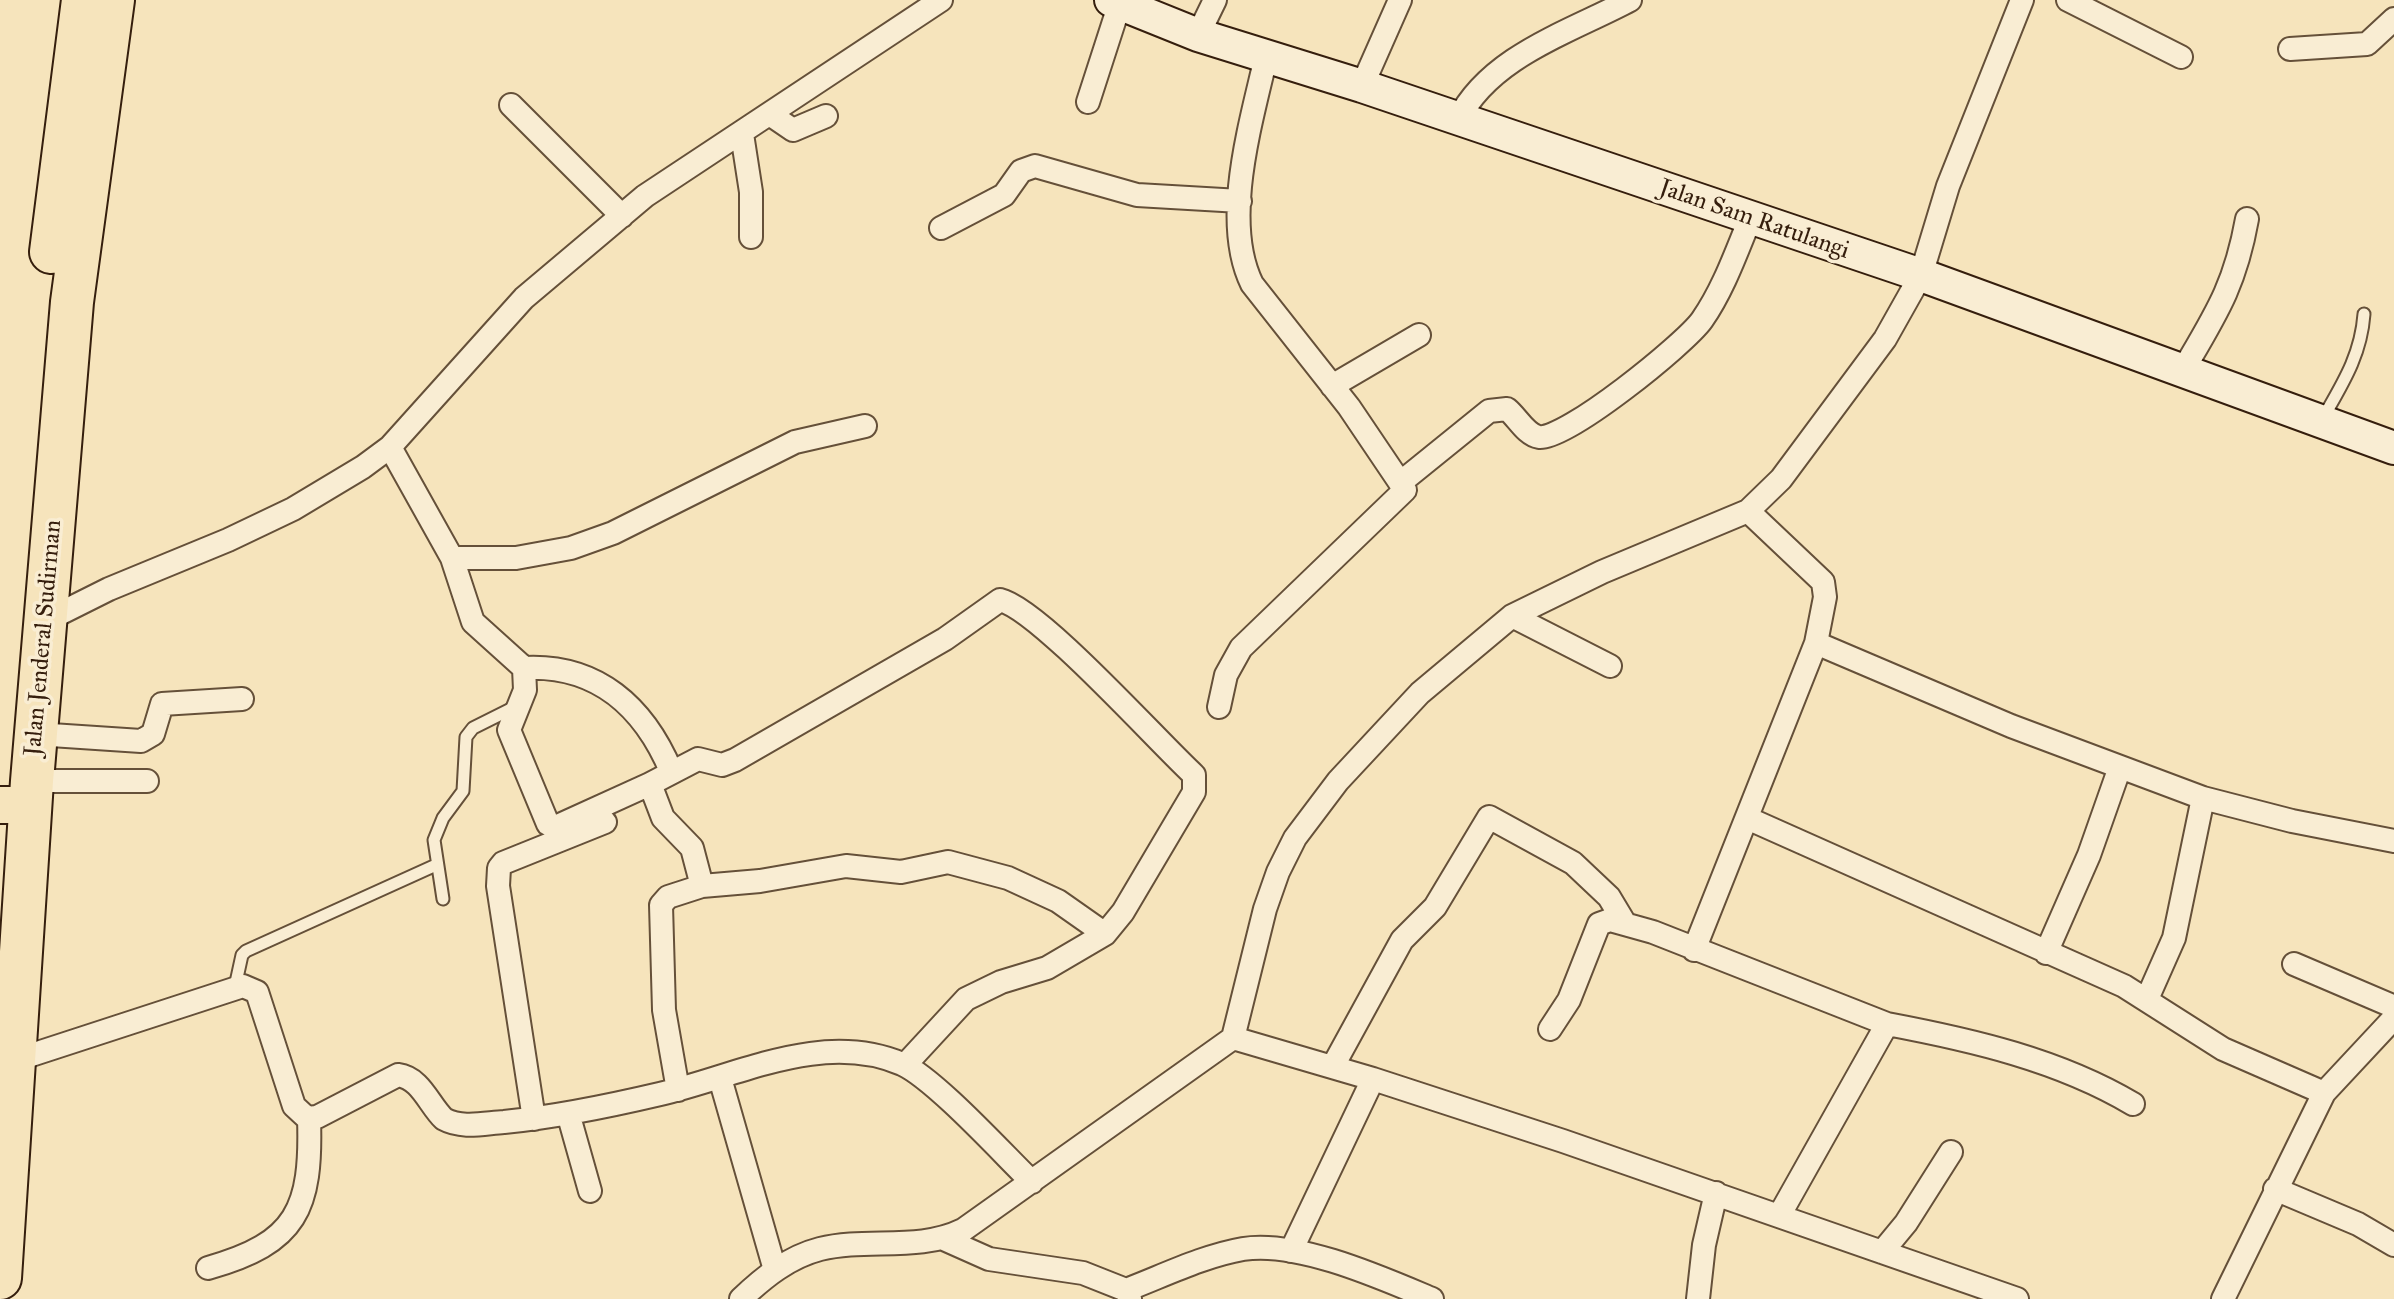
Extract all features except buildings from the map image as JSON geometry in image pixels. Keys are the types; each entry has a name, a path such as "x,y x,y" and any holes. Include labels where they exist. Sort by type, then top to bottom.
{"highway":[{"name":"Jalan Jenderal Sudirman","path":"0,883 36,734 47,620 72,302 74,175 83,0"},
{"name":"Jalan Jenderal Sudirman","path":"0,1278 16,1060 18,799 74,175 113,0"}],"street":[{"path":"47,620 109,589 228,540 293,509 390,447 524,298 645,196 941,0"},
{"path":"1198,35 1215,0"},
{"path":"1362,86 1400,0"},
{"path":"1458,120 1468,100 1505,66 1630,0"},
{"path":"944,1239 1032,1182 1233,1038 1265,909 1278,872 1295,838 1338,781 1420,693 1512,616 1602,572 1748,511 1781,479 1885,339 1921,275 1948,186 2022,0"},
{"path":"2068,0 2181,57"},
{"path":"1088,102 1116,2"},
{"name":"Jalan Sam Ratulangi","path":"1116,2 1198,35 1362,86 1921,275 2394,448"},
{"path":"2290,49 2367,44 2394,19"},
{"path":"1219,707 1226,675 1241,648 1405,490 1341,396 1252,284 1242,264 1238,233 1240,201 1266,57"},
{"path":"511,105 622,216"},
{"path":"771,115 793,130 826,116"},
{"path":"742,134 751,192 751,237"},
{"path":"941,228 1004,195 1021,171 1035,166 1137,195 1240,201"},
{"path":"1400,483 1489,411 1507,409 1531,435 1547,437 1563,431 1624,387 1673,350 1699,324 1728,270 1750,219"},
{"path":"2182,372 2226,296 2236,271 2247,219"},
{"path":"1341,396 1419,335"},
{"path":"452,558 516,558 571,548 613,533 795,442 865,426"},
{"path":"390,447 452,558 473,622 524,668 527,683 509,723 510,734 547,822 557,834"},
{"path":"1694,950 1816,643 1825,597 1823,582 1748,511"},
{"path":"534,1119 497,874 503,863 698,759 727,764 945,639 995,601 1005,601 1072,654 1196,780 1194,792 1123,912 1105,934 1047,968 1001,982 966,999 905,1065"},
{"path":"1512,616 1610,666"},
{"path":"1816,643 2011,726 2203,798 2292,821 2394,841"},
{"path":"524,668 547,666 579,674 621,699 656,735 671,771"},
{"path":"36,734 141,741 153,734 162,704 242,699"},
{"path":"2046,953 2089,855 2120,767"},
{"path":"18,799 147,781"},
{"path":"650,784 663,818 692,848 702,886"},
{"path":"2147,999 2174,938 2203,798"},
{"path":"1333,1066 1402,940 1435,907 1489,817 1573,863 1609,897 1624,922"},
{"path":"1747,818 2147,999 2223,1049 2324,1093"},
{"path":"557,834 605,822"},
{"path":"678,1090 664,1010 661,905 668,897 702,886 760,881 846,866 901,872 948,862 1008,878 1058,901 1105,934"},
{"path":"1550,1029 1569,1000 1599,924 1607,920 1624,922 1887,1024 2011,1053 2103,1086 2133,1104"},
{"path":"2294,964 2390,1005 2394,1011"},
{"path":"16,1060 235,984 257,992 294,1106 299,1114 309,1118 385,1080 403,1075 419,1086 450,1122 469,1124 568,1113 678,1090 821,1051 855,1052 905,1065 919,1074 1032,1182"},
{"path":"2223,1299 2324,1093 2394,1018"},
{"path":"1779,1216 1887,1024"},
{"path":"1233,1038 1333,1066 1716,1193 2017,1299"},
{"path":"720,1078 775,1270"},
{"path":"1291,1251 1373,1079"},
{"path":"568,1113 590,1191"},
{"path":"208,1268 244,1258 278,1239 289,1226 301,1198 309,1118"},
{"path":"1882,1252 1906,1223 1951,1152"},
{"path":"2275,1189 2358,1224 2394,1245"},
{"path":"1698,1299 1704,1245 1716,1193"},
{"path":"741,1299 775,1270 823,1248 944,1239 989,1259 1083,1273 1128,1295 1245,1249 1291,1251 1375,1276 1432,1299"}],"lane":[{"path":"2321,422 2355,362 2362,343 2364,314"},
{"path":"443,895 436,868 435,834 465,785 463,749 466,737 473,728 518,706"},
{"path":"235,984 242,955 262,942 436,868"}]}
